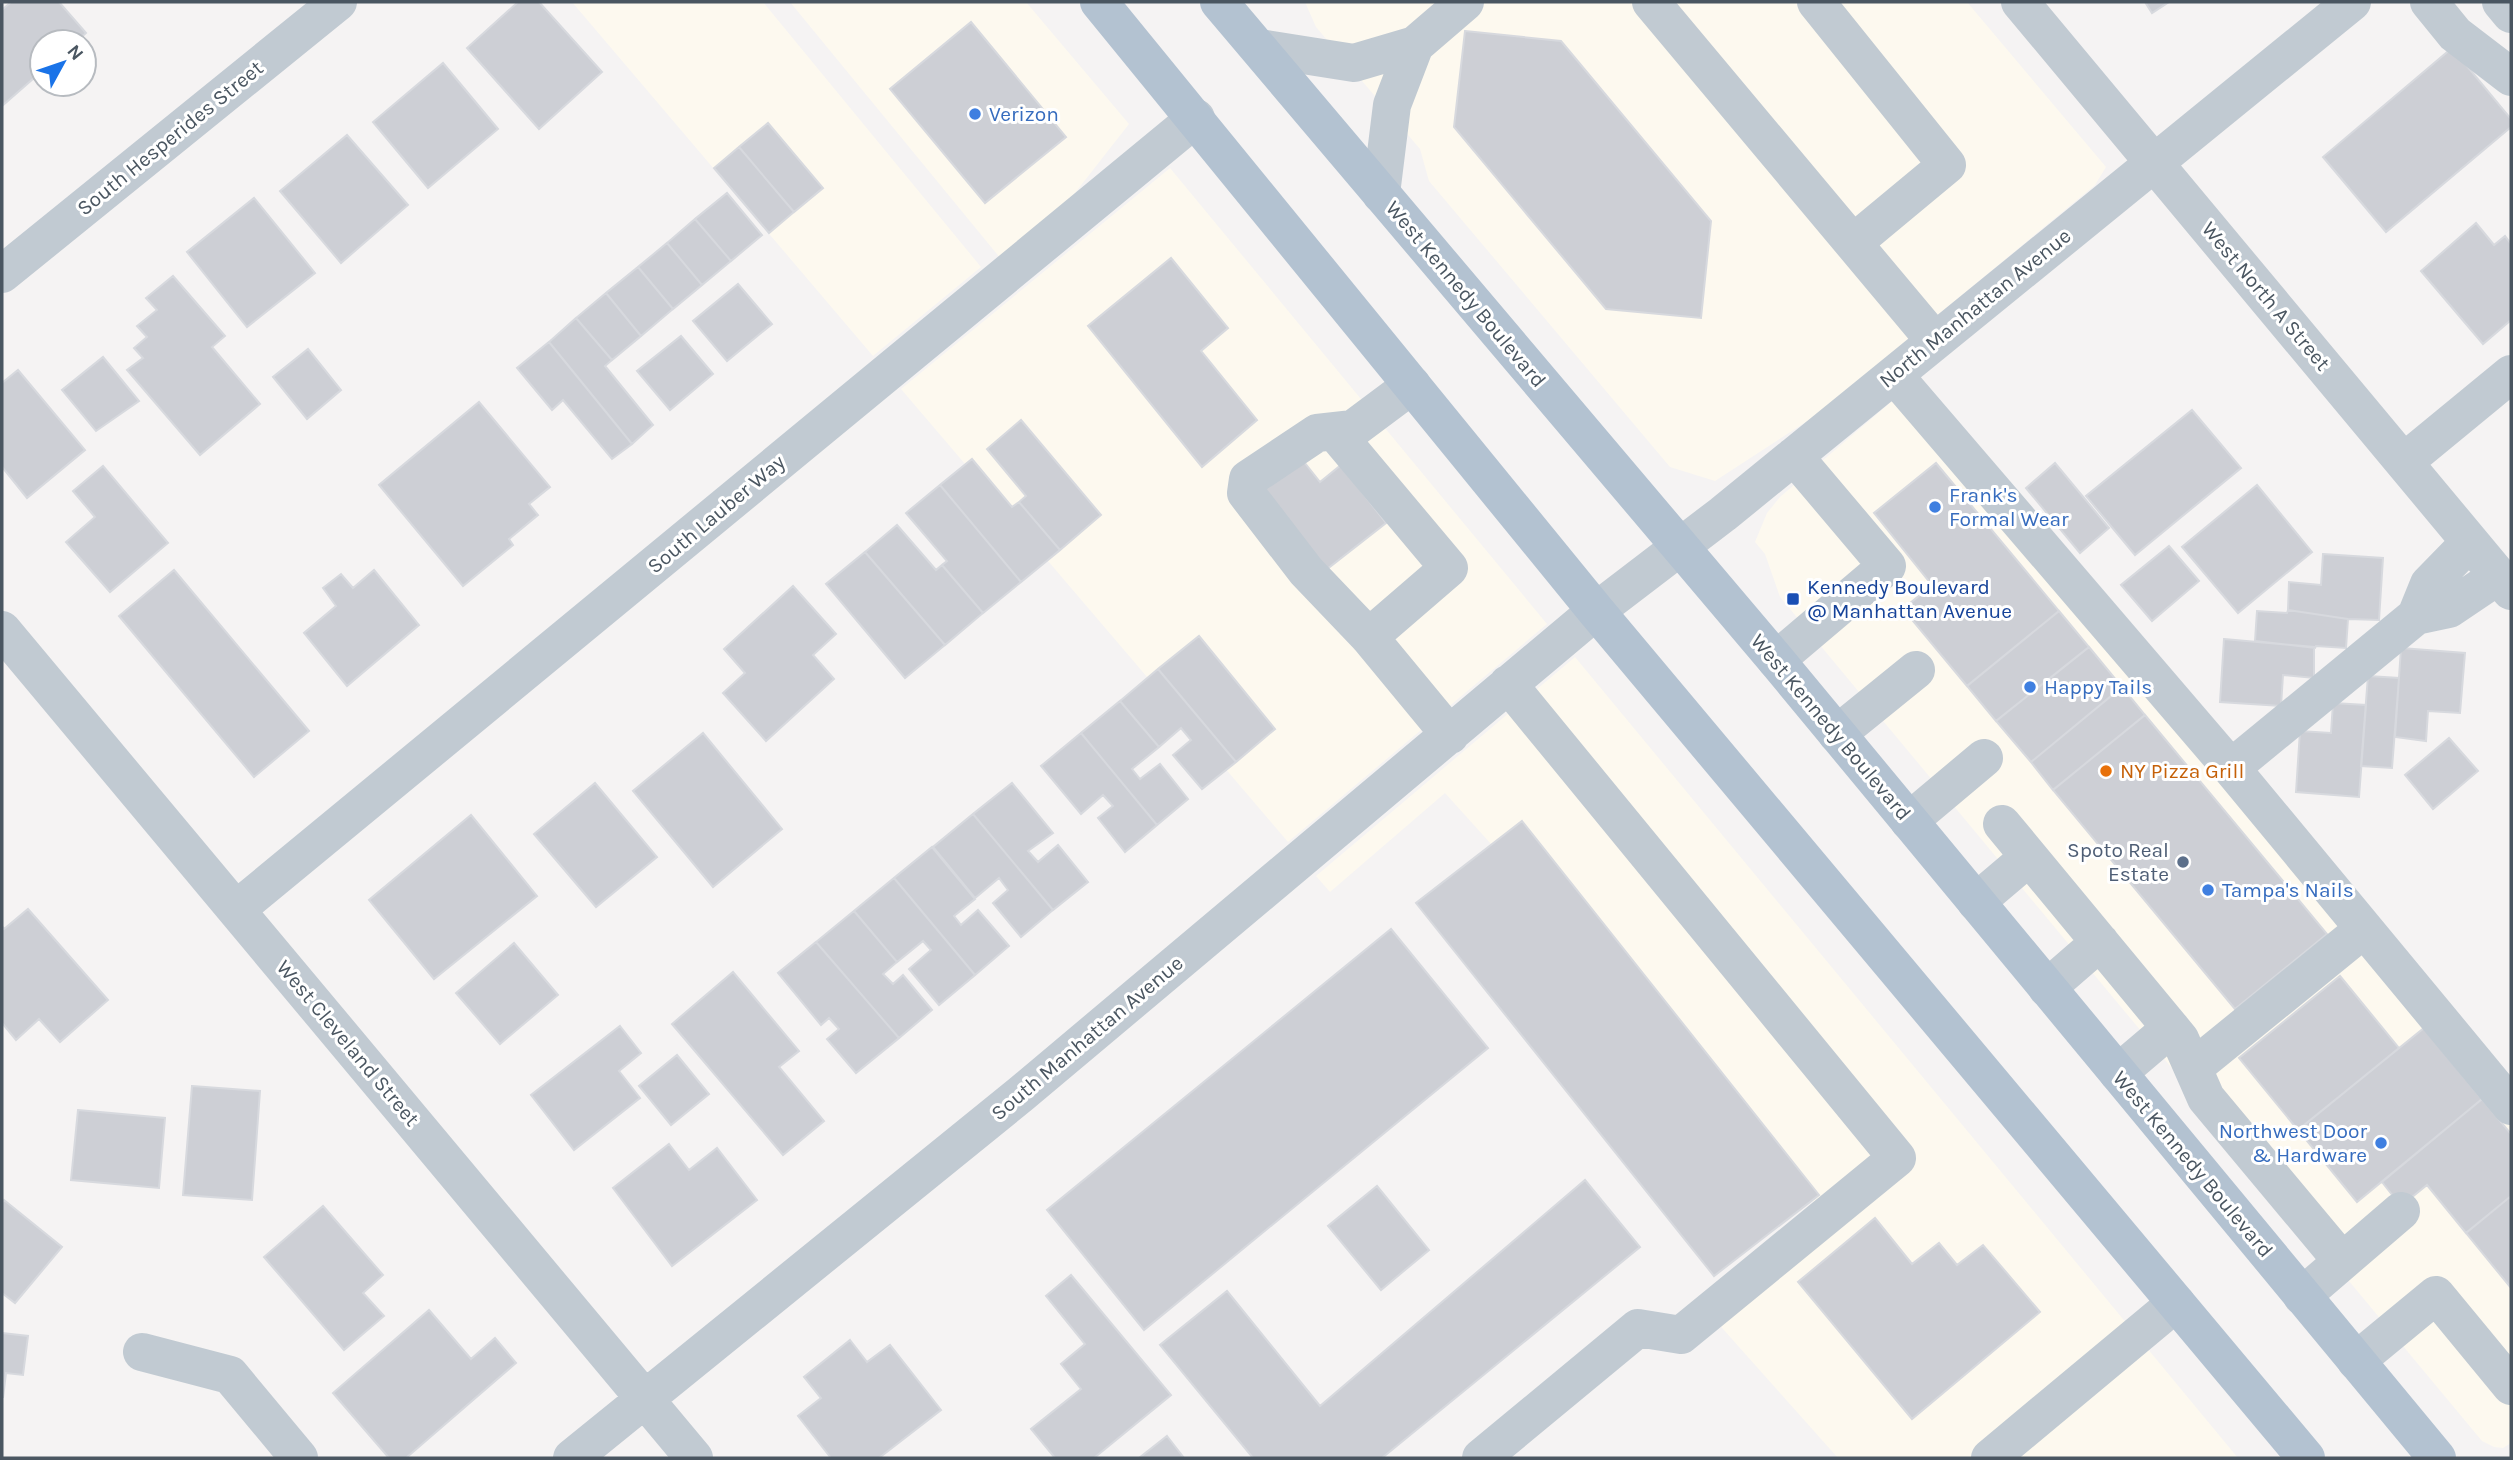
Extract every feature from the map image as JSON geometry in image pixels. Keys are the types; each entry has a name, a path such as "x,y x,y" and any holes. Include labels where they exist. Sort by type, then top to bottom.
{"main road":[{"path":"1099,2 1596,611 2306,1458"},
{"name":"West Kennedy Boulevard","path":"1219,2 1776,660 2437,1458"}],"street":[{"name":"South Hesperides Street","path":"2,274 338,2"},
{"path":"1259,48 1354,62 1415,45 1465,2"},
{"path":"1651,2 1935,341"},
{"path":"1816,2 1947,165 1853,243"},
{"name":"West North A Street","path":"2020,2 2505,584"},
{"name":"North Manhattan Avenue","path":"1596,611 1794,456 2352,2"},
{"path":"2429,2 2455,34 2511,77"},
{"path":"2501,2 2511,14"},
{"path":"1381,194 1392,105 1415,45"},
{"name":"South Lauber Way","path":"237,909 1196,118"},
{"path":"2404,462 2511,374"},
{"path":"1894,375 2231,768 2511,1106"},
{"path":"1412,385 1353,429 1317,433 1248,479 1246,493 1306,570 1369,637 1450,735"},
{"path":"1334,431 1449,568 1369,637"},
{"path":"1776,660 1887,566 1794,456"},
{"path":"2416,616 2429,584 2470,542"},
{"path":"2231,768 2416,616 2449,609 2505,584"},
{"name":"South Manhattan Avenue","path":"572,1458 1021,1094 1596,611"},
{"name":"West Cleveland Street","path":"2,629 694,1458"},
{"path":"1837,734 1916,670"},
{"path":"1481,1458 1638,1328 1681,1335 1897,1158 1508,684"},
{"path":"1909,821 1984,758"},
{"path":"2002,824 2180,1039 2206,1098 2342,1261"},
{"path":"1976,902 2029,857"},
{"path":"2193,1068 2364,929"},
{"path":"2047,988 2100,942"},
{"path":"2118,1073 2171,1028"},
{"path":"2229,1207 2269,1173"},
{"path":"2302,1296 2401,1211"},
{"path":"2356,1361 2436,1295 2511,1386"},
{"path":"1990,1458 2176,1303"},
{"path":"142,1352 230,1375 299,1458"}],"shaded area":[{"path":"572,2 763,2 981,267 873,356"},
{"path":"790,2 1026,2 1129,124 1071,198 1001,259"},
{"path":"1305,2 1967,2 2106,167 2095,185 1818,414 1715,481 1670,467 1429,181 1420,149 1316,27"},
{"path":"1170,168 1547,624 1288,842 901,389"},
{"path":"1918,379 2511,1089 2511,1443 2503,1448 2482,1441 1780,597 1765,554 1755,542 1767,513 1780,497"},
{"path":"1575,657 2238,1458 1838,1458 1715,1320 1830,1220 1445,793 1330,892 1316,876"}],"building":[{"path":"11,2 59,2 82,28 28,28 28,83 2,106 2,10"},
{"path":"518,2 539,2 602,72 539,129 467,48"},
{"path":"2145,2 2169,2 2152,13"},
{"path":"971,22 1066,137 985,203 890,89"},
{"path":"1465,31 1561,41 1711,221 1701,318 1606,309 1454,127"},
{"path":"2452,48 2511,119 2511,127 2386,232 2323,157"},
{"path":"443,63 498,129 428,188 373,122"},
{"path":"768,123 823,188 794,212 739,147"},
{"path":"347,135 408,205 341,263 280,191"},
{"path":"739,147 794,212 769,233 714,168"},
{"path":"727,193 762,235 731,261 695,219"},
{"path":"254,198 315,273 247,327 187,252"},
{"path":"695,219 731,261 702,285 667,243"},
{"path":"2476,223 2494,245 2505,236 2511,244 2511,320 2483,344 2421,271"},
{"path":"667,243 702,285 673,309 638,267"},
{"path":"1171,258 1228,328 1201,351 1257,420 1202,467 1088,326"},
{"path":"638,267 673,309 641,336 606,293"},
{"path":"173,276 225,336 212,347 260,404 200,455 127,370 143,358 134,348 147,337 137,326 157,310 146,298"},
{"path":"738,284 772,324 727,361 693,321"},
{"path":"606,293 641,336 612,360 576,318"},
{"path":"576,318 612,360 605,366 653,425 632,444 549,342"},
{"path":"681,336 713,374 670,410 637,371"},
{"path":"549,342 632,444 612,459 563,400 552,410 517,368"},
{"path":"308,349 341,390 307,419 273,377"},
{"path":"103,357 139,401 96,431 62,390"},
{"path":"18,370 85,450 27,498 2,467 2,383"},
{"path":"479,402 550,487 529,504 538,515 509,539 513,545 463,586 379,485"},
{"path":"2192,410 2241,468 2135,555 2086,496"},
{"path":"1021,420 1101,515 1060,550 1019,502 1026,496 987,449"},
{"path":"1297,453 1320,482 1341,465 1386,523 1322,573 1255,487"},
{"path":"972,459 1012,507 1019,502 1060,550 1021,582 940,485"},
{"path":"1936,463 2059,611 1967,686 1903,609 1932,585 1874,513"},
{"path":"2055,463 2109,528 2080,553 2026,488"},
{"path":"103,466 168,543 110,592 66,542 95,517 73,491"},
{"path":"940,485 1021,582 983,613 942,565 947,561 906,513"},
{"path":"2257,485 2312,552 2238,613 2182,547"},
{"path":"897,525 936,570 942,565 983,613 945,645 865,552"},
{"path":"2169,546 2199,581 2152,621 2121,585"},
{"path":"865,552 945,645 905,678 826,584"},
{"path":"2323,554 2383,558 2379,620 2348,619 2288,610 2289,582 2321,585"},
{"path":"174,570 309,731 254,777 119,616"},
{"path":"374,570 419,625 347,686 304,633 336,606 323,588 341,574 353,588"},
{"path":"793,586 836,634 813,655 834,679 766,741 723,693 745,673 724,649"},
{"path":"2288,610 2348,619 2346,648 2315,648 2255,641 2257,611 2287,613"},
{"path":"2059,611 2089,647 1996,721 1967,686"},
{"path":"1199,636 1275,729 1236,762 1158,669"},
{"path":"2224,639 2314,647 2314,678 2283,675 2281,706 2220,702"},
{"path":"2089,647 2122,687 2031,762 1996,721"},
{"path":"2401,648 2465,653 2460,713 2428,711 2426,741 2395,737"},
{"path":"1158,669 1236,762 1202,789 1173,755 1191,740 1181,728 1159,747 1120,701"},
{"path":"2368,676 2399,678 2392,768 2361,766"},
{"path":"2122,687 2145,715 2053,790 2031,762"},
{"path":"1120,701 1159,747 1132,769 1140,779 1160,764 1188,799 1157,825 1081,733"},
{"path":"2333,703 2366,705 2359,797 2296,792 2300,731 2331,733"},
{"path":"2145,715 2327,934 2235,1009 2053,790"},
{"path":"703,733 782,829 713,887 633,791"},
{"path":"1081,733 1157,825 1125,852 1098,818 1113,806 1103,795 1081,814 1041,766"},
{"path":"2449,738 2478,771 2433,809 2405,775"},
{"path":"595,783 657,857 596,907 534,834"},
{"path":"1012,783 1053,833 1028,851 1038,862 1058,845 1088,882 1053,910 973,814"},
{"path":"973,814 1053,910 1021,937 993,903 1008,890 999,878 975,898 933,847"},
{"path":"471,815 537,896 434,979 369,900"},
{"path":"1522,821 1819,1195 1714,1276 1416,903"},
{"path":"932,847 975,899 954,916 961,925 978,910 1009,946 975,975 894,878"},
{"path":"894,878 975,975 939,1005 909,969 931,950 923,941 897,962 854,911"},
{"path":"28,909 108,1000 60,1042 39,1019 16,1040 2,1023 2,926 4,929"},
{"path":"854,911 897,962 883,974 893,984 903,975 932,1010 899,1038 816,942"},
{"path":"1391,929 1488,1048 1144,1330 1047,1210"},
{"path":"816,942 899,1038 856,1073 827,1039 839,1029 829,1018 821,1025 778,973"},
{"path":"514,943 558,995 500,1044 456,993"},
{"path":"733,972 799,1051 779,1067 824,1121 783,1155 672,1024"},
{"path":"2340,976 2399,1048 2298,1130 2239,1058"},
{"path":"620,1026 641,1053 619,1071 640,1098 574,1150 531,1095"},
{"path":"2424,1028 2482,1099 2357,1202 2298,1130"},
{"path":"677,1055 709,1094 671,1125 639,1086"},
{"path":"192,1086 260,1091 252,1200 183,1195"},
{"path":"2482,1099 2511,1134 2511,1196 2466,1233 2427,1185 2401,1206 2382,1182"},
{"path":"78,1110 165,1118 159,1188 71,1180"},
{"path":"669,1144 689,1170 717,1148 757,1200 672,1266 613,1188"},
{"path":"1585,1180 1640,1247 1382,1458 1253,1458 1160,1345 1227,1291 1320,1406"},
{"path":"1377,1186 1429,1250 1381,1290 1328,1226"},
{"path":"2511,1196 2511,1288 2466,1233"},
{"path":"4,1200 62,1247 15,1303 2,1293"},
{"path":"323,1206 383,1275 363,1293 384,1316 344,1350 264,1257"},
{"path":"1875,1218 1912,1264 1939,1243 1957,1265 1983,1245 2040,1312 1912,1419 1798,1282"},
{"path":"1071,1275 1171,1395 1094,1458 1055,1458 1031,1429 1081,1389 1061,1364 1085,1344 1046,1296"},
{"path":"429,1310 471,1359 495,1338 516,1363 406,1458 389,1458 333,1393"},
{"path":"2,1333 28,1336 23,1375 6,1373 3,1398"},
{"path":"850,1340 867,1362 890,1345 941,1410 879,1458 831,1458 798,1416 821,1398 804,1377"},
{"path":"1167,1436 1184,1458 1139,1458"}],"place":[{"name":"Verizon","path":"975,114"},
{"name":"Frank's Formal Wear","path":"1935,507"},
{"name":"Kennedy Boulevard @ Manhattan Avenue","path":"1793,599"},
{"name":"Happy Tails","path":"2030,687"},
{"name":"NY Pizza Grill","path":"2106,771"},
{"name":"Spoto Real Estate","path":"2183,862"},
{"name":"Tampa's Nails","path":"2208,890"},
{"name":"Northwest Door & Hardware","path":"2381,1143"}]}
